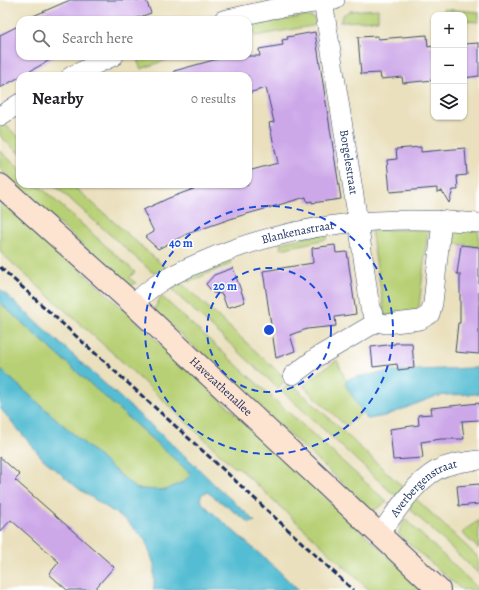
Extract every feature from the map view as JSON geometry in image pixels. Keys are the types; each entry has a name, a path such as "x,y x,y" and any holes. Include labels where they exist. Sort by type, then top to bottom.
{"main road":[{"name":"Havezathenallee","path":"0,185 133,304 439,590"}],"street":[{"path":"241,16 272,9 330,1"},
{"name":"Borgelestraat","path":"330,1 370,308 377,322"},
{"path":"80,72 105,60"},
{"path":"0,116 16,106"},
{"name":"Blankenastraat","path":"133,304 157,284 174,273 232,248 266,238 312,228 358,221 395,219 442,220 479,223"},
{"path":"293,376 317,357 377,322 386,324 420,320 430,314 433,303 442,220"},
{"name":"Averbergenstraat","path":"380,534 399,508 427,477 438,469 453,464 479,460"}],"green space":[{"path":"378,9 378,20 340,22 344,14 350,11"},
{"path":"443,9 479,12 479,22 467,21 467,12 443,12"},
{"path":"305,16 314,18 317,25 255,36 253,25"},
{"path":"137,60 166,60 141,69"},
{"path":"3,123 16,134 16,150 0,136 0,126"},
{"path":"0,151 16,165 16,184 8,177 0,169"},
{"path":"20,188 41,188 135,272 129,278 136,283 128,287"},
{"path":"58,188 76,188 167,269 158,274 152,272"},
{"path":"0,199 105,292 425,590 369,590 238,467 234,467 116,356 0,252"},
{"path":"457,229 479,231 479,247 450,243 451,233"},
{"path":"371,230 428,230 418,314 385,316"},
{"path":"326,233 327,239 281,249 280,243"},
{"path":"229,258 231,264 188,282 183,277"},
{"path":"178,280 286,379 278,388 175,293 172,286"},
{"path":"161,296 387,502 373,511 154,310"},
{"path":"0,303 191,474 183,482 166,490 137,489 0,369"},
{"path":"337,360 346,381 346,385 363,412 346,426 303,386"},
{"path":"290,382 407,491 397,495 393,494 282,391"},
{"path":"414,497 479,558 479,574 412,511 410,507"},
{"path":"405,519 479,590 462,590 398,534"},
{"path":"479,520 479,549 462,533"}],"water":[{"path":"0,289 255,521 250,523 207,492 202,494 200,499 204,505 279,571 298,590 153,590 154,564 145,540 127,521 79,489 43,459 0,408 0,369 137,489 166,490 183,482 191,474 0,303"},
{"path":"479,368 479,394 445,395 434,397 385,416 368,419 345,384 348,379 378,373 408,370"}],"building":[{"path":"70,0 146,0 151,13 143,16 33,16"},
{"path":"16,27 16,60 50,60 28,72 16,72 16,79 0,88 0,35"},
{"path":"315,32 341,199 312,203 312,201 307,202 306,197 236,217 187,234 158,249 145,237 154,232 143,210 196,188 252,188 252,170 278,163 269,123 274,122 266,88 252,92 252,72 174,71 214,60 252,60 252,56 260,56 259,49 283,45 282,40 288,39 287,37"},
{"path":"427,35 428,47 431,46 431,80 403,83 402,77 381,79 380,73 361,74 358,37 378,36 378,39"},
{"path":"479,43 479,76 467,78 467,44"},
{"path":"421,147 421,152 465,148 467,175 457,176 458,190 453,190 449,203 442,191 437,192 437,188 390,192 387,160 397,159 396,149"},
{"path":"335,245 336,253 347,252 356,314 335,317 336,326 307,329 290,335 295,351 276,358 263,271 313,263 312,248"},
{"path":"461,245 479,247 479,354 455,352 458,323 460,323 460,274 457,274"},
{"path":"233,268 245,302 227,308 222,294 213,293 206,284 214,275"},
{"path":"395,343 412,343 414,368 398,370 397,364 373,367 371,347"},
{"path":"479,403 479,420 462,421 464,439 441,439 421,442 423,458 393,460 390,429 419,425 418,415 432,414 431,408"},
{"path":"0,457 20,475 15,480 114,567 94,590 67,590 49,574 59,562 11,520 0,532"},
{"path":"479,484 479,504 459,506 457,486"}],"railway":[{"path":"0,267 226,472 353,590"}]}
